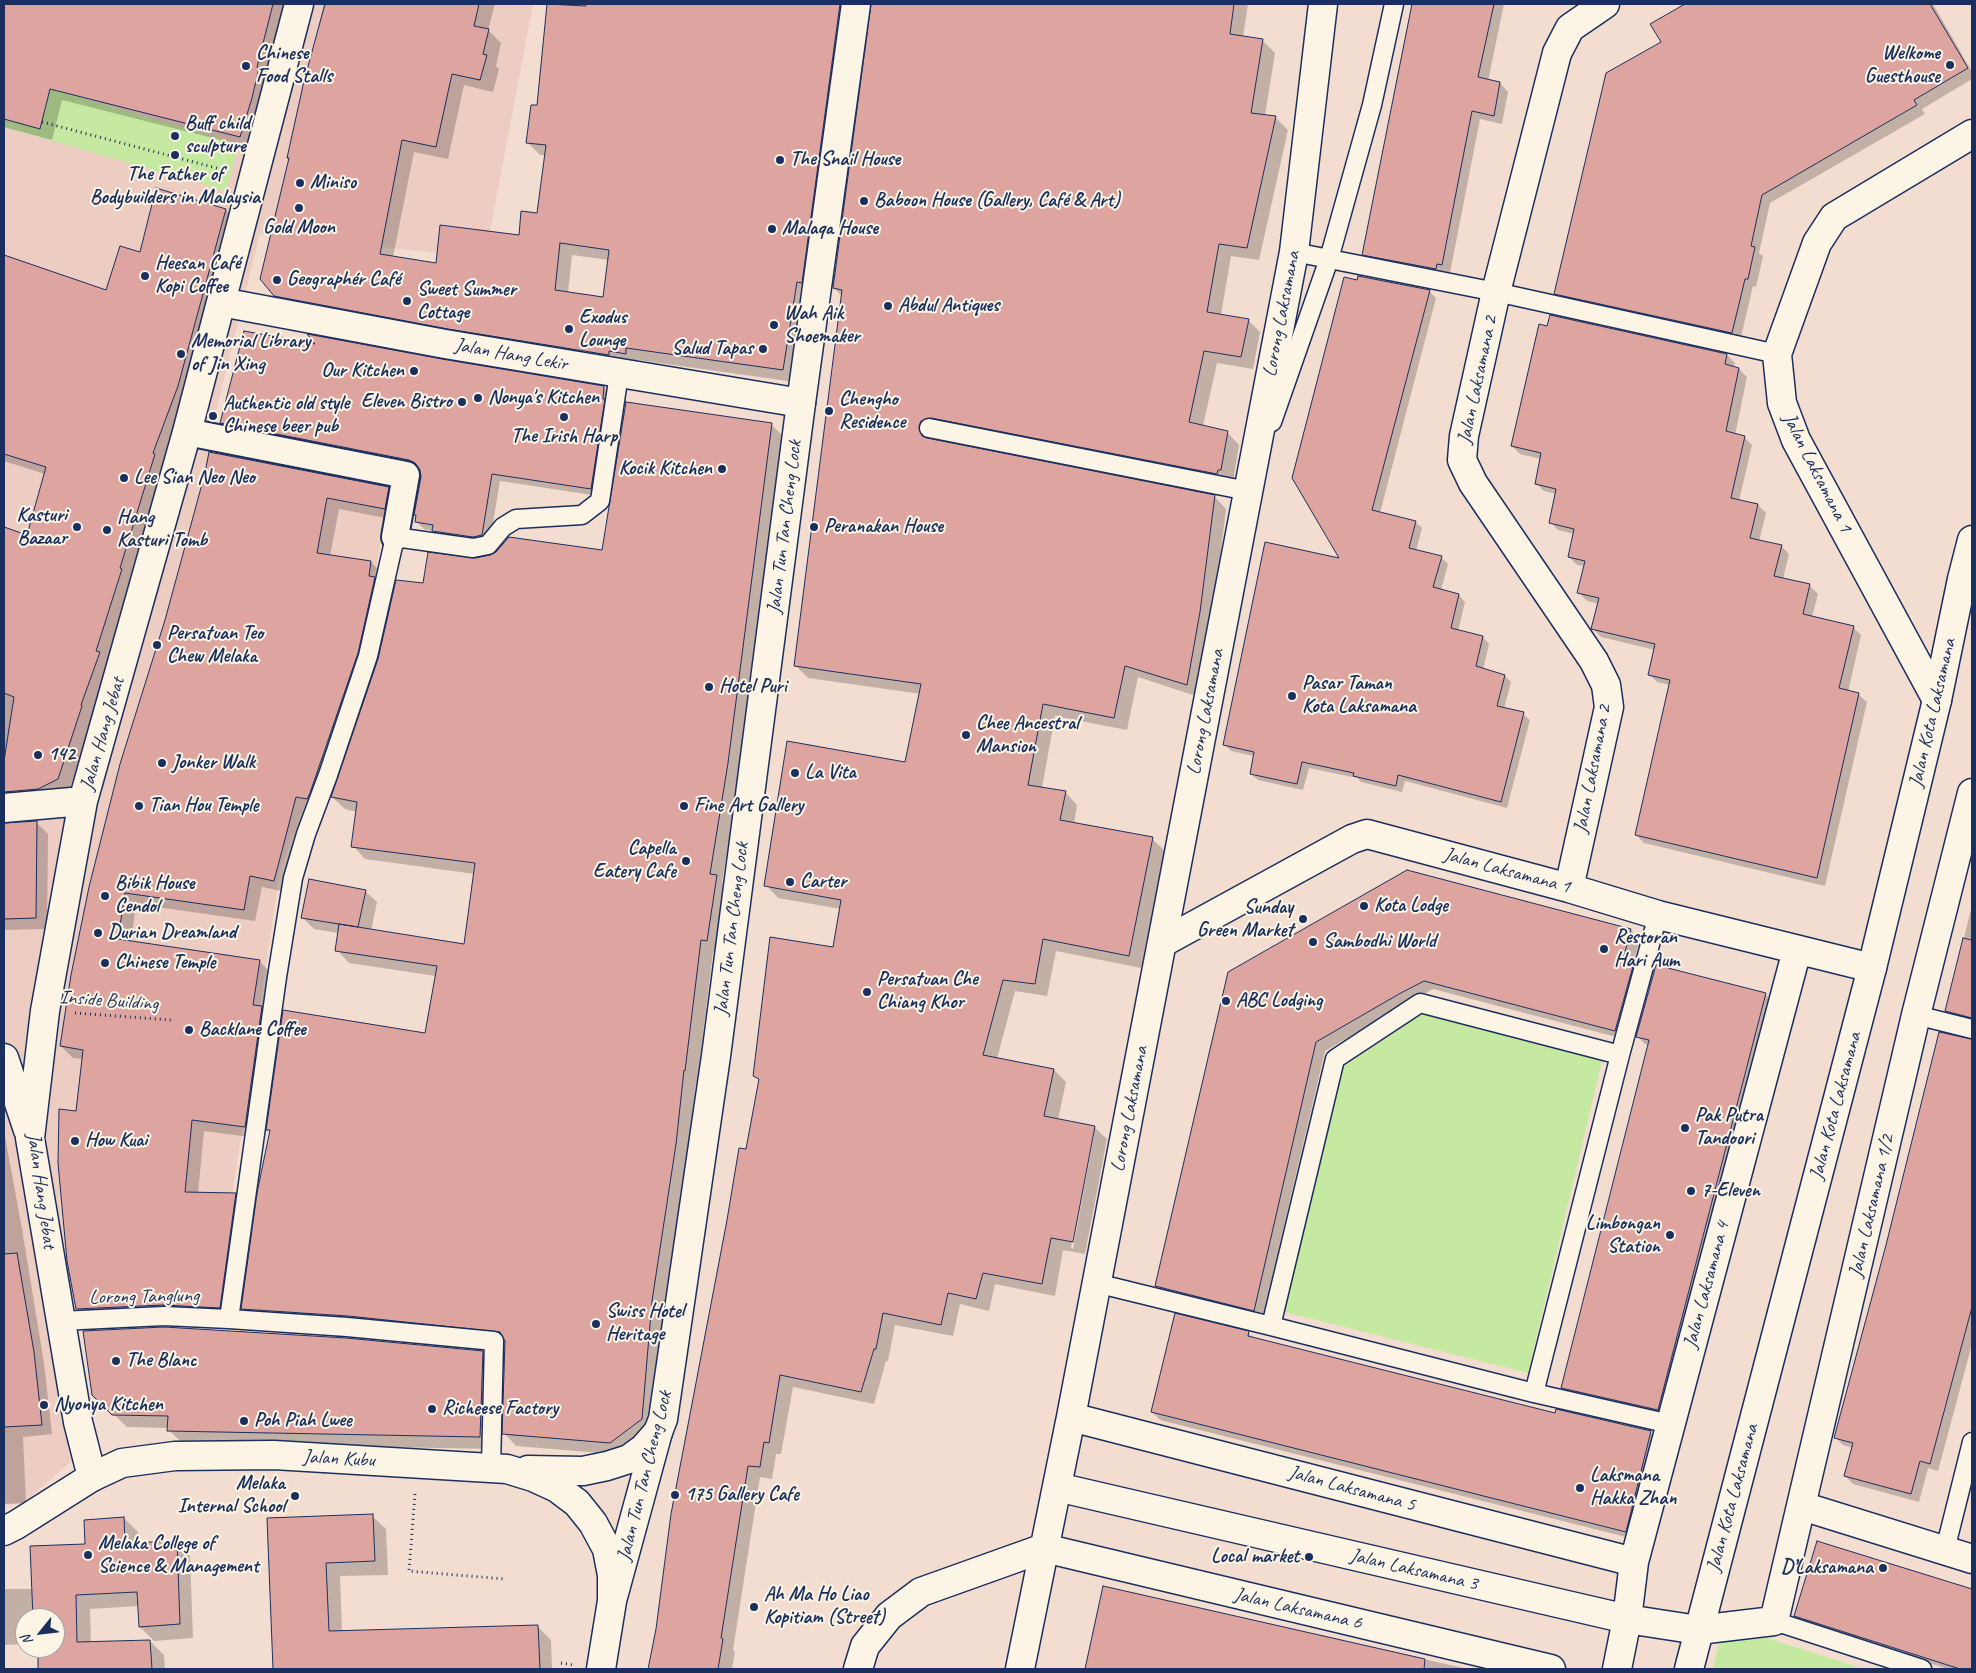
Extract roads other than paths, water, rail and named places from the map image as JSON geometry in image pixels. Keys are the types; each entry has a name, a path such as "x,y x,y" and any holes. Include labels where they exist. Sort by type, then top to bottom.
{"street":[{"name":"Jalan Hang Jebat","path":"92,1477 81,1435 60,1321 30,1138 45,1011 83,801 187,432 299,4"},
{"name":"Jalan Tun Tan Cheng Lock","path":"601,1669 612,1601 663,1419 716,1056 801,404 856,4"},
{"name":"Lorong Laksamana","path":"1020,1669 1071,1416 1294,252 1323,4"},
{"name":"Jalan Laksamana 2","path":"1569,888 1609,707 1606,685 1594,661 1473,483 1462,460 1464,436 1496,292 1557,53 1570,28 1605,4"},
{"name":"Jalan Laksamana 1","path":"1937,700 1796,440 1782,403 1777,354 1817,243 1834,217 1972,134"},
{"name":"Jalan Hang Lekir","path":"221,302 455,346 801,404"},
{"path":"187,432 406,475 394,537"},
{"name":"Jalan Kota Laksamana","path":"1689,1669 1872,968 1967,581 1972,540"},
{"name":"Jalan Laksamana 1/2","path":"1774,1621 1916,1015 1972,793"},
{"path":"4,808 83,801"},
{"name":"Jalan Laksamana 1","path":"1162,943 1352,839 1367,834 1569,888 1658,915 1872,968"},
{"name":"Jalan Laksamana 4","path":"1618,1669 1627,1619 1634,1562 1797,950"},
{"path":"4,1058 30,1138"},
{"name":"Jalan Laksamana 5","path":"1071,1416 1634,1562"},
{"path":"499,1468 548,1472 583,1471 607,1466 629,1458 644,1448 658,1432"},
{"name":"Jalan Kubu","path":"4,1531 92,1477 122,1463 174,1456 274,1455 499,1468 533,1477 557,1488 577,1503 593,1523 607,1549 612,1575 612,1601"},
{"name":"Jalan Laksamana 3","path":"1057,1487 1627,1619 1698,1630 1774,1621"},
{"path":"1802,1506 1972,1559"},
{"path":"858,1669 865,1646 889,1616 921,1592 1044,1548"},
{"name":"Jalan Laksamana 6","path":"1044,1548 1551,1669"}],"lane":[{"path":"929,428 1248,491 1328,259 1372,105 1394,4"},
{"path":"1294,252 1496,292 1777,354"},
{"path":"229,1319 277,977 293,878 306,834 368,656 394,537 473,548 488,545 502,527 516,518 582,516 600,501 619,374"},
{"path":"1534,1393 1620,1055 1658,915"},
{"path":"1271,1326 1335,1059 1420,1003 1620,1055"},
{"path":"1916,1015 1972,1029"},
{"path":"1096,1283 1534,1393 1670,1424"},
{"name":"Lorong Tanglung","path":"60,1321 164,1316 347,1327 494,1341 499,1468"},
{"path":"1944,1550 1972,1442"},
{"path":"1774,1621 1922,1669"}],"place":[{"name":"Welkome Guesthouse","path":"1950,65"},
{"name":"Chinese Food Stalls","path":"246,66"},
{"name":"Buff child sculpture","path":"175,136"},
{"name":"The Father of Bodybuilders in Malaysia","path":"175,155"},
{"name":"The Snail House","path":"780,160"},
{"name":"Miniso","path":"300,183"},
{"name":"Baboon House (Gallery, Café & Art)","path":"864,201"},
{"name":"Gold Moon","path":"299,208"},
{"name":"Malaqa House","path":"772,229"},
{"name":"Heesan Café Kopi Coffee","path":"145,276"},
{"name":"Geographér Café","path":"277,280"},
{"name":"Sweet Summer Cottage","path":"407,301"},
{"name":"Abdul Antiques","path":"888,306"},
{"name":"Wah Aik Shoemaker","path":"774,325"},
{"name":"Exodus Lounge","path":"569,329"},
{"name":"Salud Tapas","path":"763,349"},
{"name":"Memorial Library of Jin Xing","path":"181,354"},
{"name":"Our Kitchen","path":"414,371"},
{"name":"Nonya's Kitchen","path":"478,398"},
{"name":"Eleven Bistro","path":"462,402"},
{"name":"Chengho Residence","path":"829,411"},
{"name":"Authentic old style Chinese beer pub","path":"213,416"},
{"name":"The Irish Harp","path":"564,417"},
{"name":"Kocik Kitchen","path":"722,469"},
{"name":"Lee Sian Neo Neo","path":"124,478"},
{"name":"Kasturi Bazaar","path":"77,527"},
{"name":"Peranakan House","path":"814,527"},
{"name":"Hang Kasturi Tomb","path":"107,530"},
{"name":"Persatuan Teo Chew Melaka","path":"157,645"},
{"name":"Hotel Puri","path":"709,687"},
{"name":"Pasar Taman Kota Laksamana","path":"1292,696"},
{"name":"Chee Ancestral Mansion","path":"966,735"},
{"name":"142","path":"38,755"},
{"name":"Jonker Walk","path":"162,763"},
{"name":"La Vita","path":"795,773"},
{"name":"Tian Hou Temple","path":"139,806"},
{"name":"Fine Art Gallery","path":"684,806"},
{"name":"Capella Eatery Cafe","path":"686,861"},
{"name":"Carter","path":"790,882"},
{"name":"Bibik House Cendol","path":"105,896"},
{"name":"Kota Lodge","path":"1364,906"},
{"name":"Sunday Green Market","path":"1303,919"},
{"name":"Durian Dreamland","path":"98,933"},
{"name":"Sambodhi World","path":"1313,942"},
{"name":"Restoran Hari Aum","path":"1604,949"},
{"name":"Chinese Temple","path":"105,963"},
{"name":"Persatuan Che Chiang Khor","path":"867,992"},
{"name":"ABC Lodging","path":"1226,1001"},
{"name":"Backlane Coffee","path":"189,1030"},
{"name":"Pak Putra Tandoori","path":"1685,1128"},
{"name":"How Kuai","path":"75,1141"},
{"name":"7-Eleven","path":"1691,1191"},
{"name":"Limbongan Station","path":"1670,1235"},
{"name":"Swiss Hotel Heritage","path":"596,1324"},
{"name":"The Blanc","path":"116,1361"},
{"name":"Nyonya Kitchen","path":"44,1405"},
{"name":"Richeese Factory","path":"432,1409"},
{"name":"Poh Piah Lwee","path":"244,1421"},
{"name":"Laksmana Hakka Zhan","path":"1580,1488"},
{"name":"175 Gallery Cafe","path":"675,1495"},
{"name":"Melaka Internal School","path":"295,1496"},
{"name":"Melaka College of Science & Management","path":"88,1555"},
{"name":"Local market","path":"1309,1557"},
{"name":"D’Laksamana","path":"1883,1568"},
{"name":"Ah Ma Ho Liao Kopitiam (Street)","path":"754,1607"}]}
